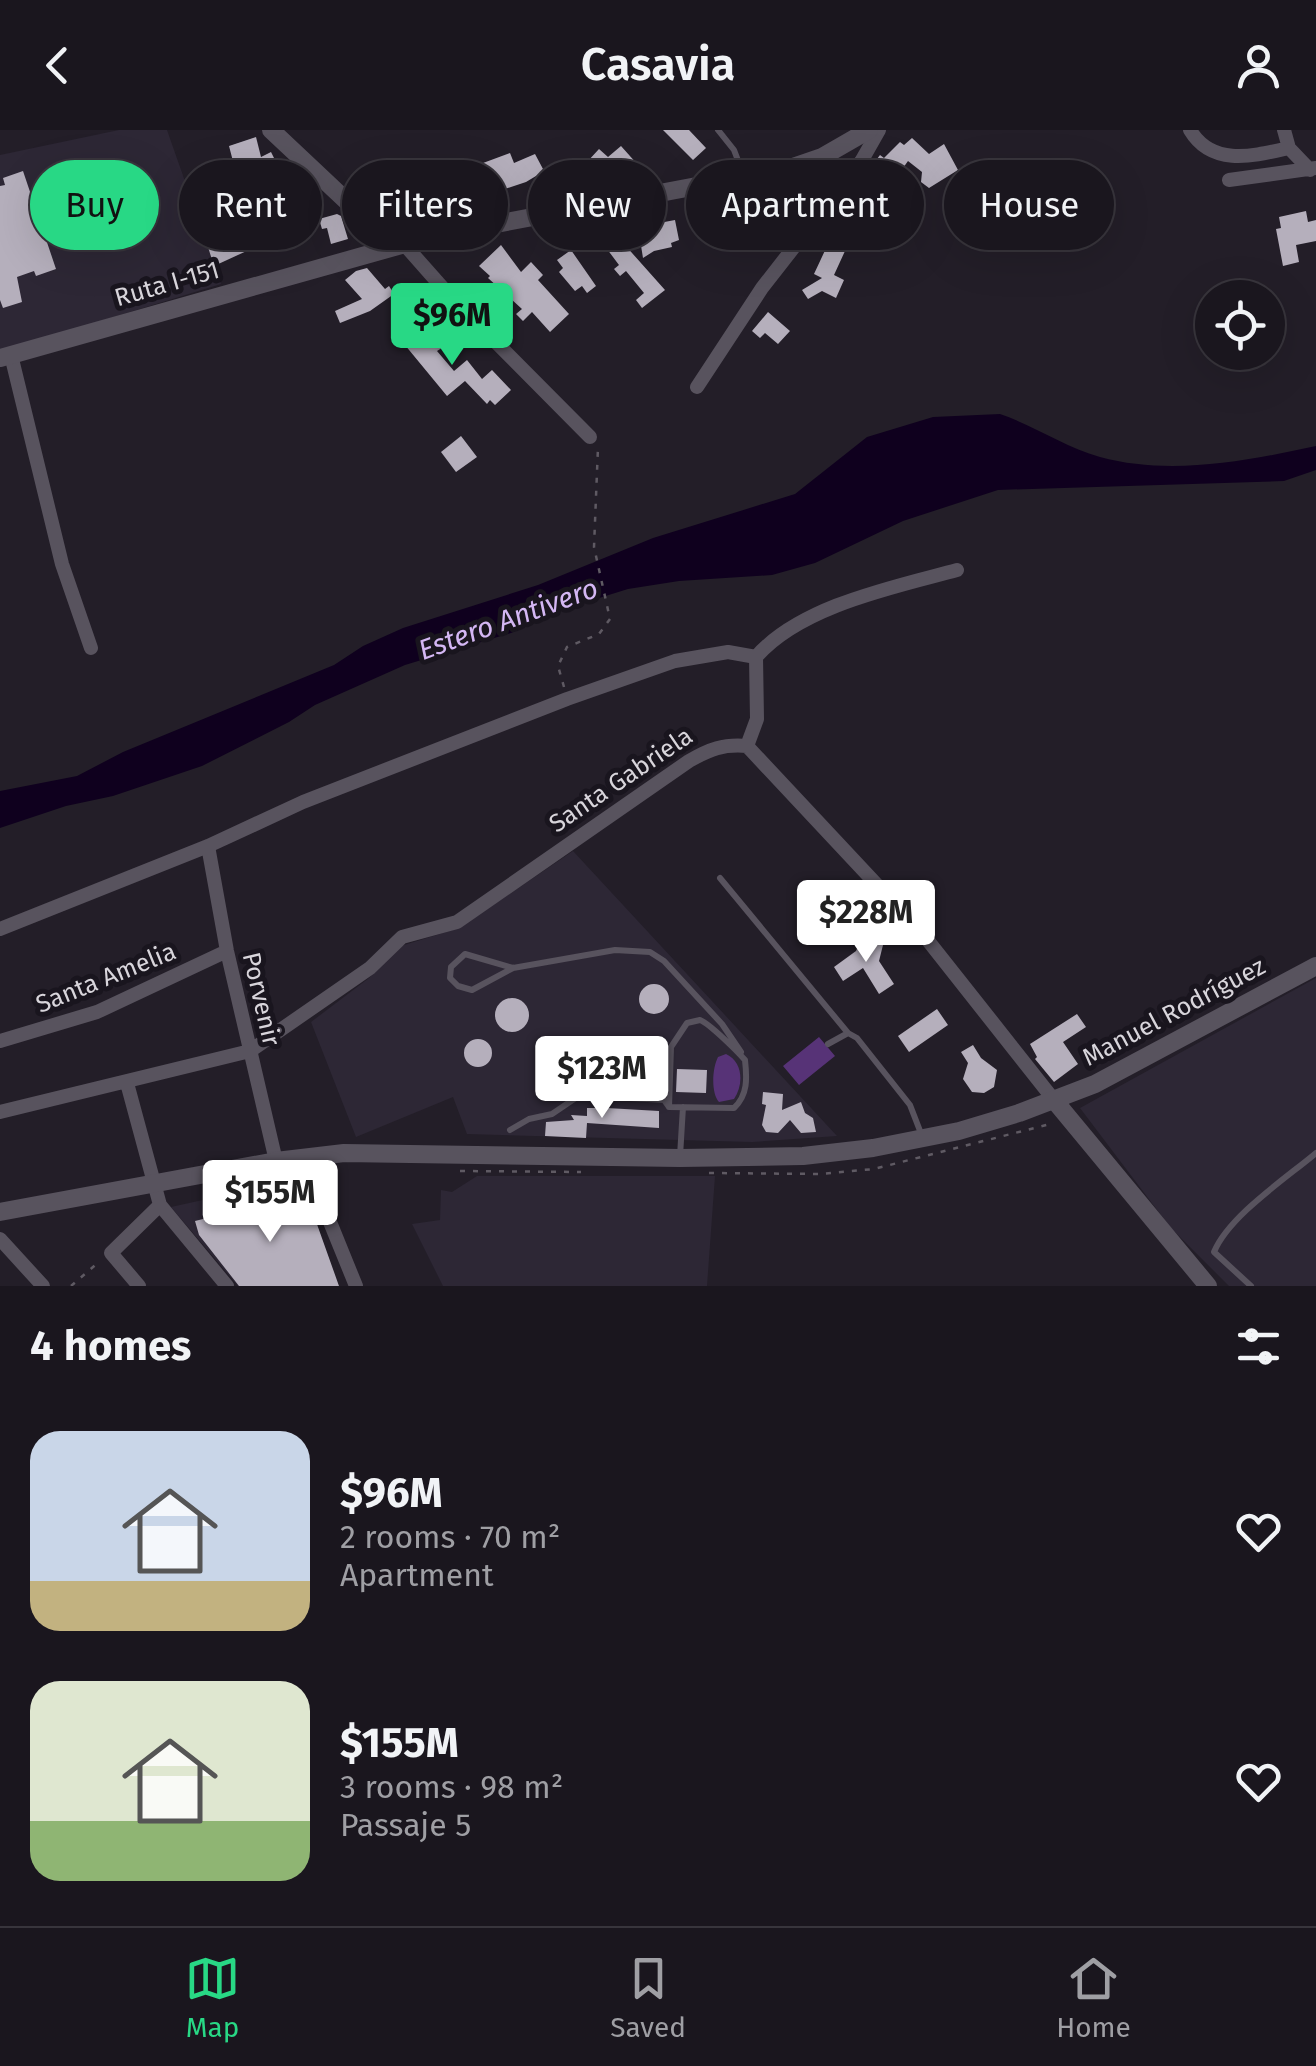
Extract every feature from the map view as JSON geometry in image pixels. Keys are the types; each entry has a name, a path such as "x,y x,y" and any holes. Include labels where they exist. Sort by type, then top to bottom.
{"street":[{"path":"271,130 342,197"},
{"name":"Ruta I-151","path":"814,160 870,130"},
{"path":"860,160 879,130"},
{"path":"1190,130 1207,149 1225,157 1289,148"},
{"path":"1284,130 1289,148 1313,169"},
{"path":"1230,180 1313,169"},
{"name":"Ruta I-151","path":"508,221 686,189"},
{"name":"Ruta I-151","path":"6,356 377,250"},
{"path":"400,250 590,437"},
{"path":"697,387 791,250"},
{"path":"6,356 62,564 90,648"},
{"path":"957,570 823,611 767,644 756,656 757,719 747,746 922,933 1208,1286"},
{"path":"0,929 567,698 675,662 728,652 756,656"},
{"name":"Santa Gabriela","path":"0,1112 250,1052 370,968 402,937 457,922 689,761 718,745 747,746"},
{"name":"Porvenir","path":"208,846 227,951 276,1161"},
{"name":"Santa Amelia","path":"0,1041 97,1012 227,951"},
{"name":"Manuel Rodríguez","path":"0,1212 276,1161 344,1153 680,1158 803,1156 872,1148 989,1122 1054,1100 1136,1064 1316,966"},
{"path":"127,1083 160,1205 227,1286"},
{"path":"304,1158 356,1286"},
{"path":"138,1286 111,1253 160,1205"},
{"path":"0,1239 43,1286"}],"lane":[{"path":"718,130 737,160"},
{"path":"720,878 848,1032 866,1048 910,1105 923,1138"},
{"path":"513,968 465,954 451,967 450,978 458,986 472,990 513,968 616,950 650,952 664,961 722,1024 745,1060 746,1084 734,1108 669,1107"},
{"path":"669,1107 671,1047 687,1023 700,1020 709,1024 745,1060"},
{"path":"828,1044 848,1032"},
{"path":"510,1130 530,1119 552,1114 580,1094 664,1100 669,1107"},
{"path":"680,1158 682,1107"},
{"path":"1251,1286 1214,1252 1219,1240 1316,1153"}],"path":[{"path":"567,698 558,666 567,647 606,628 610,620 594,547 600,450 590,437"},
{"path":"706,1174 820,1174 874,1169 1049,1126 1069,1114"},
{"path":"449,1153 462,1174 589,1172"},
{"path":"71,1286 111,1253"}],"shaded area":[{"path":"119,130 167,130 179,164 179,250 209,250 221,284 0,352 0,155"},
{"path":"573,851 837,1136 752,1142 467,1134 453,1097 356,1137 311,1022 369,978 401,946 459,928"},
{"path":"1316,978 1316,1286 1229,1286 1170,1227 1080,1108"},
{"path":"819,1037 835,1056 799,1085 783,1066"},
{"path":"726,1054 736,1062 740,1080 734,1099 719,1102 714,1074 718,1057"},
{"path":"477,1176 715,1176 707,1286 443,1286 412,1224 440,1220 441,1190 452,1192"},
{"path":"294,1180 303,1185 334,1273 301,1286 238,1286 171,1207"}],"water":[{"name":"Estero Antivero","path":"1000,414 1087,453 1127,463 1208,464 1316,446 1316,470 1284,481 998,490 903,521 815,563 772,575 679,581 628,589 567,608 511,633 405,665 315,705 202,766 0,828 0,791 77,776 123,752 334,665 363,646 403,628 538,585 653,538 795,494 867,437 933,417"}],"building":[{"path":"663,130 689,130 706,148 693,160"},
{"path":"256,137 261,157 271,152 275,160 233,160 229,146"},
{"path":"912,138 929,154 944,144 953,160 944,160 944,179 929,188 924,184 924,160 876,160 880,155 884,158 900,142 904,145"},
{"path":"621,146 634,160 589,160 599,149 608,157"},
{"path":"510,153 514,163 535,154 538,160 528,160 528,181 508,188 508,160 491,160"},
{"path":"23,171 30,192 30,250 50,250 56,269 17,277 22,302 3,308 0,186 5,185 3,178"},
{"path":"1306,211 1308,222 1316,220 1316,241 1296,245 1299,262 1283,266 1276,229 1281,228 1279,217"},
{"path":"341,216 342,241 331,244 327,228 322,229 322,218"},
{"path":"675,220 679,240 666,248 666,222"},
{"path":"209,250 249,250 214,266"},
{"path":"496,250 505,250 521,272 531,262 543,275 538,280 569,314 550,332 532,312 523,321 516,314 522,309 479,266"},
{"path":"571,250 596,286 587,293 582,286 575,291 559,272 563,268 557,260"},
{"path":"608,250 629,250 665,290 642,308 636,300 644,293 626,271 620,276 614,269 619,265"},
{"path":"825,250 845,251 834,275 844,280 836,298 822,291 808,299 802,290 822,278 814,274"},
{"path":"367,268 394,294 370,311 340,323 335,311 362,299 345,280"},
{"path":"768,312 790,331 778,344 765,333 760,338 752,331"},
{"path":"416,325 423,334 430,328 445,346 437,351 454,371 467,360 482,379 492,370 511,390 495,405 490,400 487,404 465,381 447,396 400,339"},
{"path":"461,436 477,457 456,472 441,452"},
{"path":"867,938 883,945 879,961 894,984 879,994 863,968 843,981 834,967"},
{"path":"654,984 665,988 669,999 665,1010 654,1014 643,1010 639,999 643,988"},
{"path":"512,998 524,1003 529,1015 524,1027 512,1032 500,1027 495,1015 500,1003"},
{"path":"937,1009 948,1025 909,1052 898,1036"},
{"path":"1077,1014 1086,1027 1063,1042 1078,1064 1054,1082 1035,1059 1030,1044"},
{"path":"478,1039 488,1043 492,1053 488,1063 478,1067 468,1063 464,1053 468,1043"},
{"path":"973,1045 981,1058 997,1070 994,1087 984,1093 972,1092 963,1079 968,1063 961,1052"},
{"path":"677,1069 707,1070 706,1093 676,1092"},
{"path":"763,1092 783,1094 782,1110 801,1102 805,1113 813,1118 816,1132 801,1133 790,1120 778,1133 766,1132 762,1125 766,1105 762,1104"},
{"path":"598,1103 608,1104 607,1108 659,1111 659,1128 587,1123 586,1138 545,1136 546,1122 574,1120 571,1115 587,1116 587,1108 597,1108"},
{"path":"283,1195 286,1205 304,1201 307,1214 313,1213 339,1286 239,1286 199,1235 195,1221"}]}
